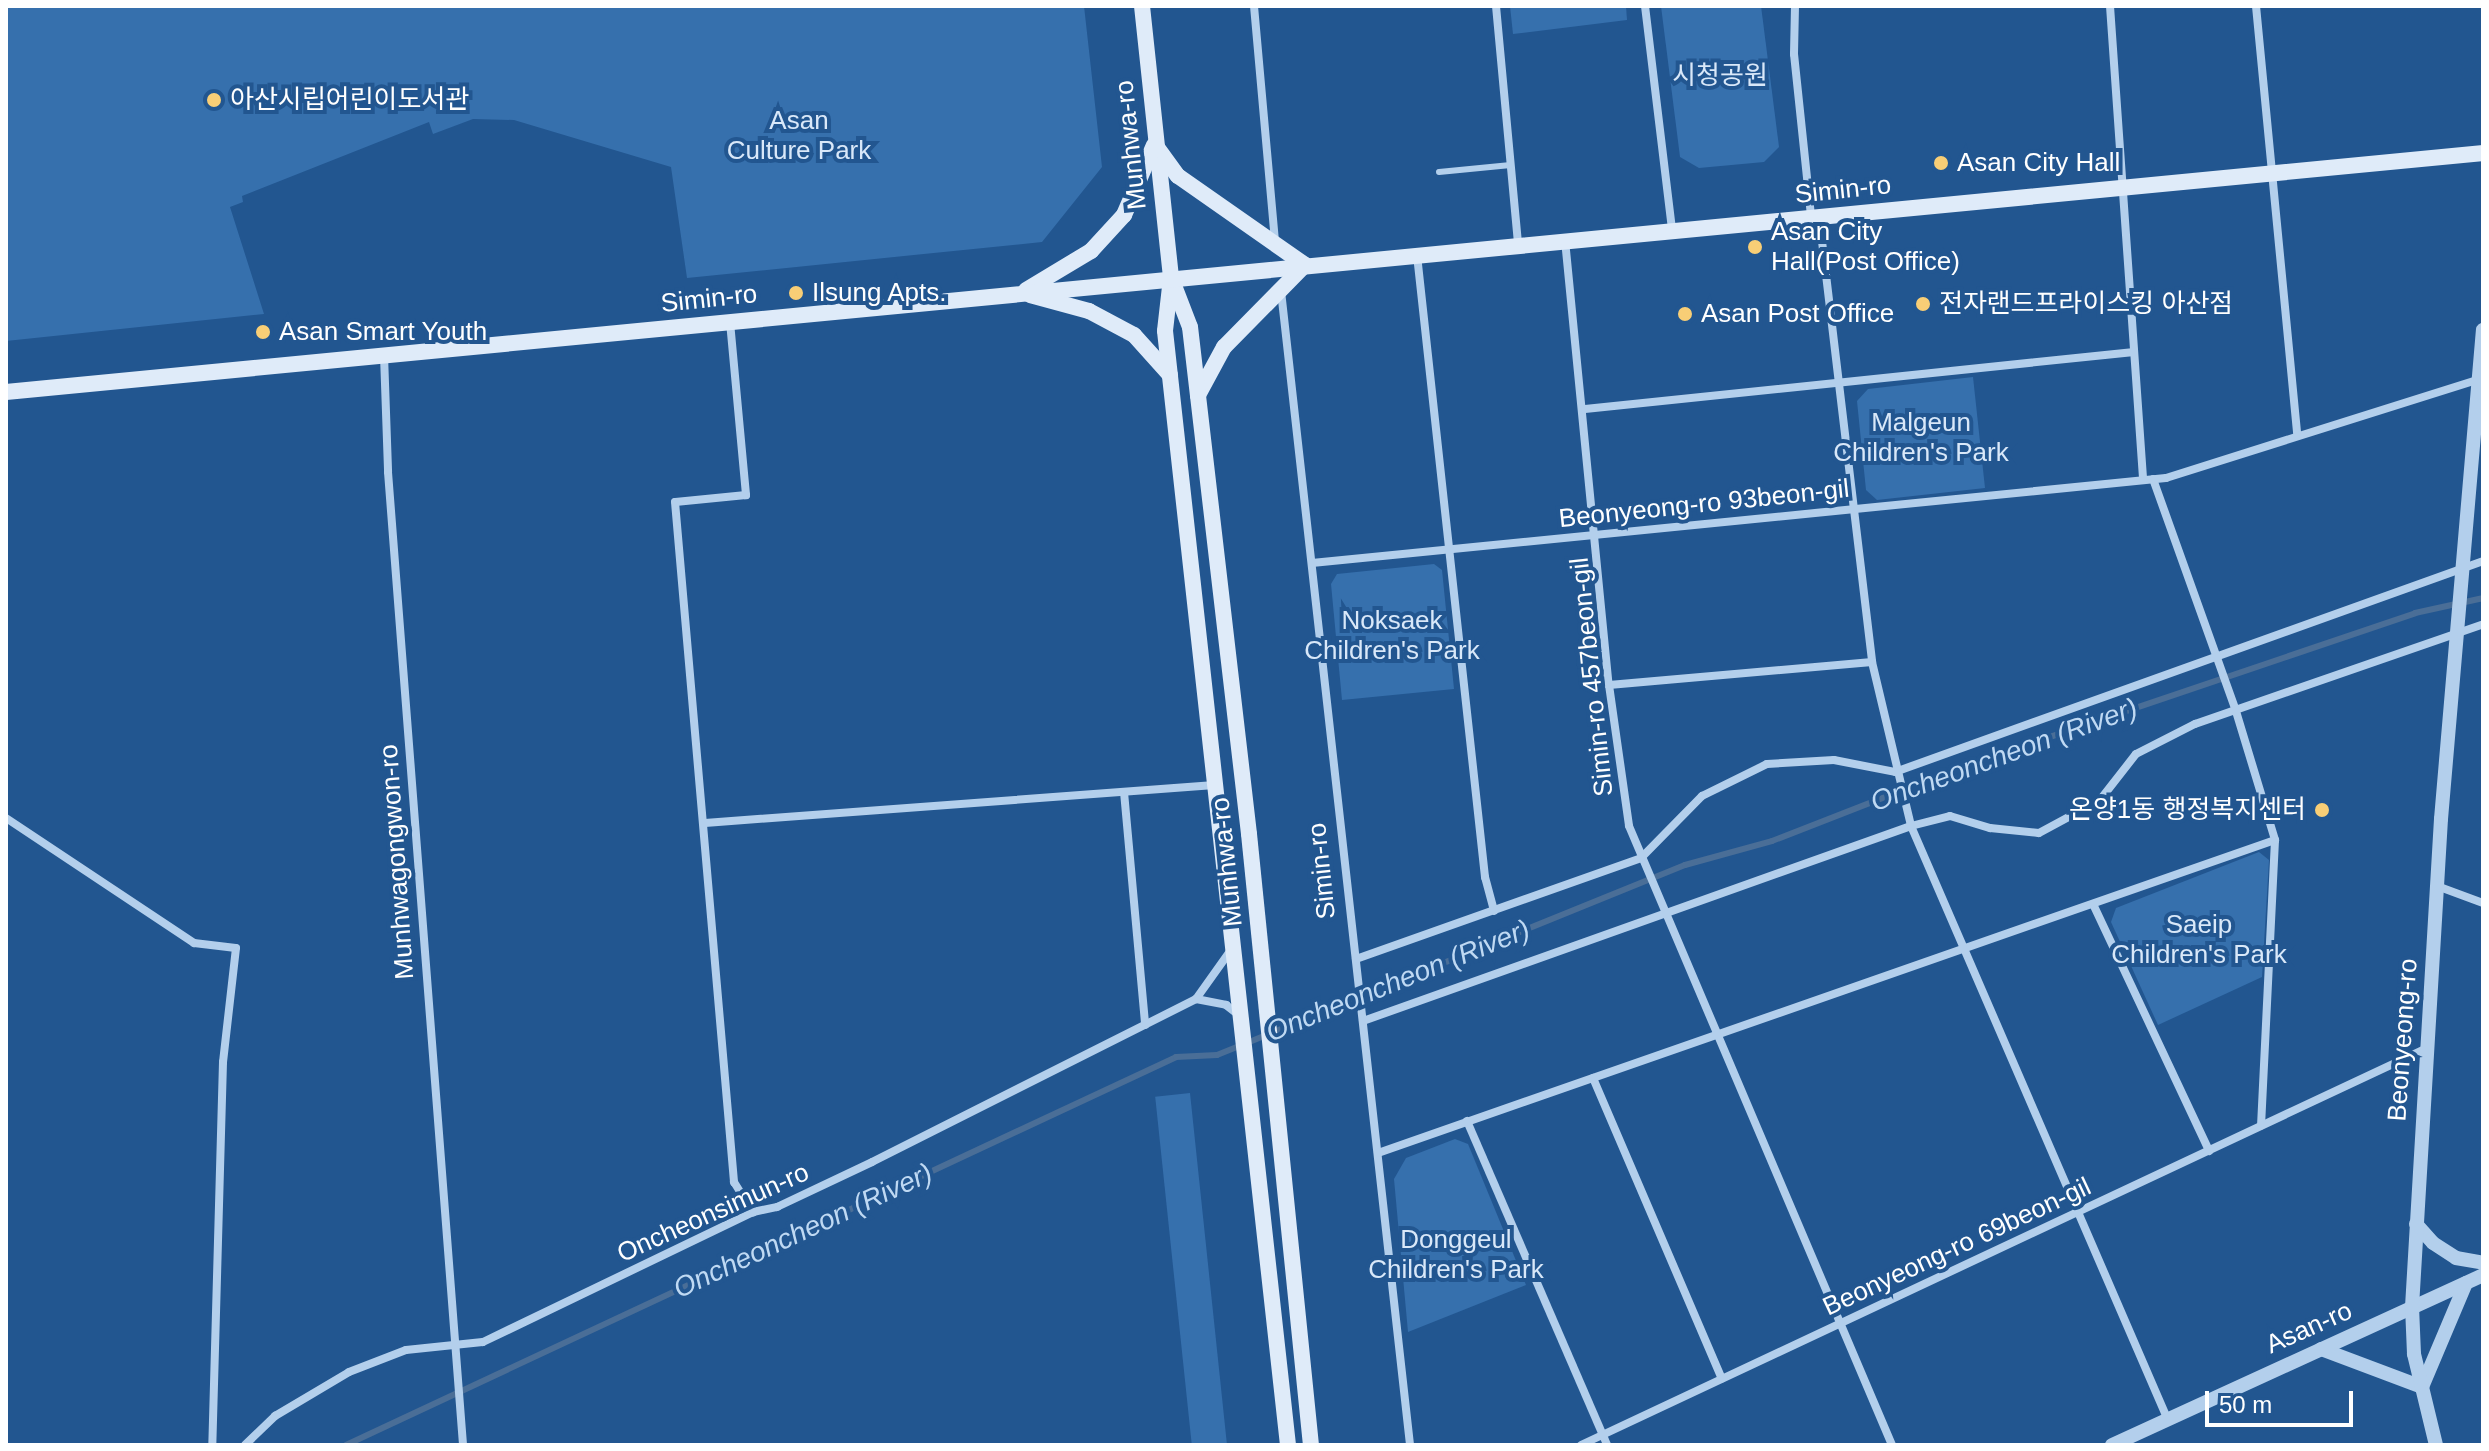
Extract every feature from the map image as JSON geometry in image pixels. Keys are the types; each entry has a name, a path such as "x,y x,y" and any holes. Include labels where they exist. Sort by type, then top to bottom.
{"main road":[{"name":"Munhwa-ro","path":"1142,6 1154,144 1171,278 1165,331 1219,785 1235,942 1234,1003 1244,1019 1288,1445"},
{"path":"1154,144 1178,176 1305,265 1224,347 1198,395"},
{"path":"1021,293 1091,251 1124,215 1154,144"},
{"name":"Simin-ro","path":"6,392 2483,153"},
{"name":"Munhwa-ro","path":"1171,278 1190,327 1311,1445"},
{"path":"1021,293 1089,311 1134,335 1170,375"}],"street":[{"path":"1254,6 1276,246"},
{"path":"1496,6 1518,245"},
{"path":"1645,6 1672,230"},
{"path":"1795,6 1794,54 1841,381 1872,662 1895,772 1911,826 2167,1418"},
{"path":"2110,6 2134,352 2148,479 2235,708 2275,840 2261,1126"},
{"path":"2256,6 2297,435"},
{"name":"Simin-ro 457beon-gil","path":"1565,240 1585,409 1609,685 1629,826 1662,912 1892,1445"},
{"path":"1417,254 1485,877 1494,911"},
{"name":"Simin-ro","path":"1281,291 1410,1445"},
{"path":"730,321 746,495 675,502 734,1182 753,1212"},
{"name":"Beonyeong-ro","path":"2436,1445 2422,1387 2412,1307 2425,1049 2460,569 2483,330"},
{"path":"1585,409 2134,352"},
{"name":"Munhwagongwon-ro","path":"384,355 452,1345 463,1445"},
{"name":"Beonyeong-ro 93beon-gil","path":"1312,563 2148,479 2477,380"},
{"path":"1356,959 1641,858 1702,796 1767,764 1834,760 1895,772 2483,561"},
{"path":"1363,1021 1662,912 1911,826 1950,816 1990,828 2039,833 2100,800 2136,754 2235,708 2455,637 2483,624"},
{"path":"1609,685 1872,662"},
{"path":"705,823 1219,785"},
{"path":"1124,792 1145,1025"},
{"path":"6,818 194,943 236,948 223,1062 212,1445"},
{"path":"1378,1153 2275,840"},
{"path":"2437,886 2483,903"},
{"path":"2093,904 2209,1151"},
{"path":"1196,999 1218,975 1235,942"},
{"path":"1196,999 1234,1003"},
{"name":"Oncheonsimun-ro","path":"245,1445 275,1416 349,1372 406,1350 483,1342 753,1212 777,1207 858,1169 1196,999"},
{"name":"Beonyeong-ro 69beon-gil","path":"1581,1445 2425,1049"},
{"path":"1593,1078 1722,1379"},
{"path":"1467,1121 1607,1445"},
{"path":"2416,1224 2433,1243 2456,1258 2483,1263"},
{"name":"Asan-ro","path":"2112,1445 2483,1275"},
{"path":"2321,1349 2422,1387 2466,1283"}],"lane":[{"path":"1439,172 1511,165"}],"green space":[{"name":"Asan Culture Park","path":"6,6 1084,6 1102,167 1042,242 687,278 671,167 514,120 473,119 433,134 429,122 242,196 243,202 230,207 264,314 6,341"},
{"path":"1510,6 1626,6 1627,20 1513,34"},
{"name":"시청공원","path":"1661,6 1761,6 1779,147 1764,162 1699,168 1680,157"},
{"name":"Malgeun Children's Park","path":"1973,377 1985,488 1877,500 1866,490 1857,401 1868,389"},
{"name":"Noksaek Children's Park","path":"1434,564 1442,570 1454,689 1342,700 1331,584 1337,574"},
{"name":"Saeip Children's Park","path":"2259,852 2269,860 2262,977 2158,1025 2111,922 2116,908"},
{"path":"1190,1093 1227,1445 1192,1445 1155,1097"},
{"name":"Donggeul Children's Park","path":"1455,1139 1468,1144 1526,1285 1408,1332 1394,1179 1406,1158"}],"waterway":[{"name":"Oncheoncheon (River)","path":"346,1445 1176,1057 1217,1055 1685,865 1772,841 1967,765 2415,613 2483,598"}],"place":[{"name":"아산시립어린이도서관","path":"214,100"},
{"name":"Asan City Hall","path":"1941,163"},
{"name":"Asan City Hall(Post Office)","path":"1755,247"},
{"name":"Ilsung Apts.","path":"796,293"},
{"name":"전자랜드프라이스킹 아산점","path":"1923,304"},
{"name":"Asan Post Office","path":"1685,314"},
{"name":"Asan Smart Youth","path":"263,332"},
{"name":"온양1동 행정복지센터","path":"2322,810"}]}
